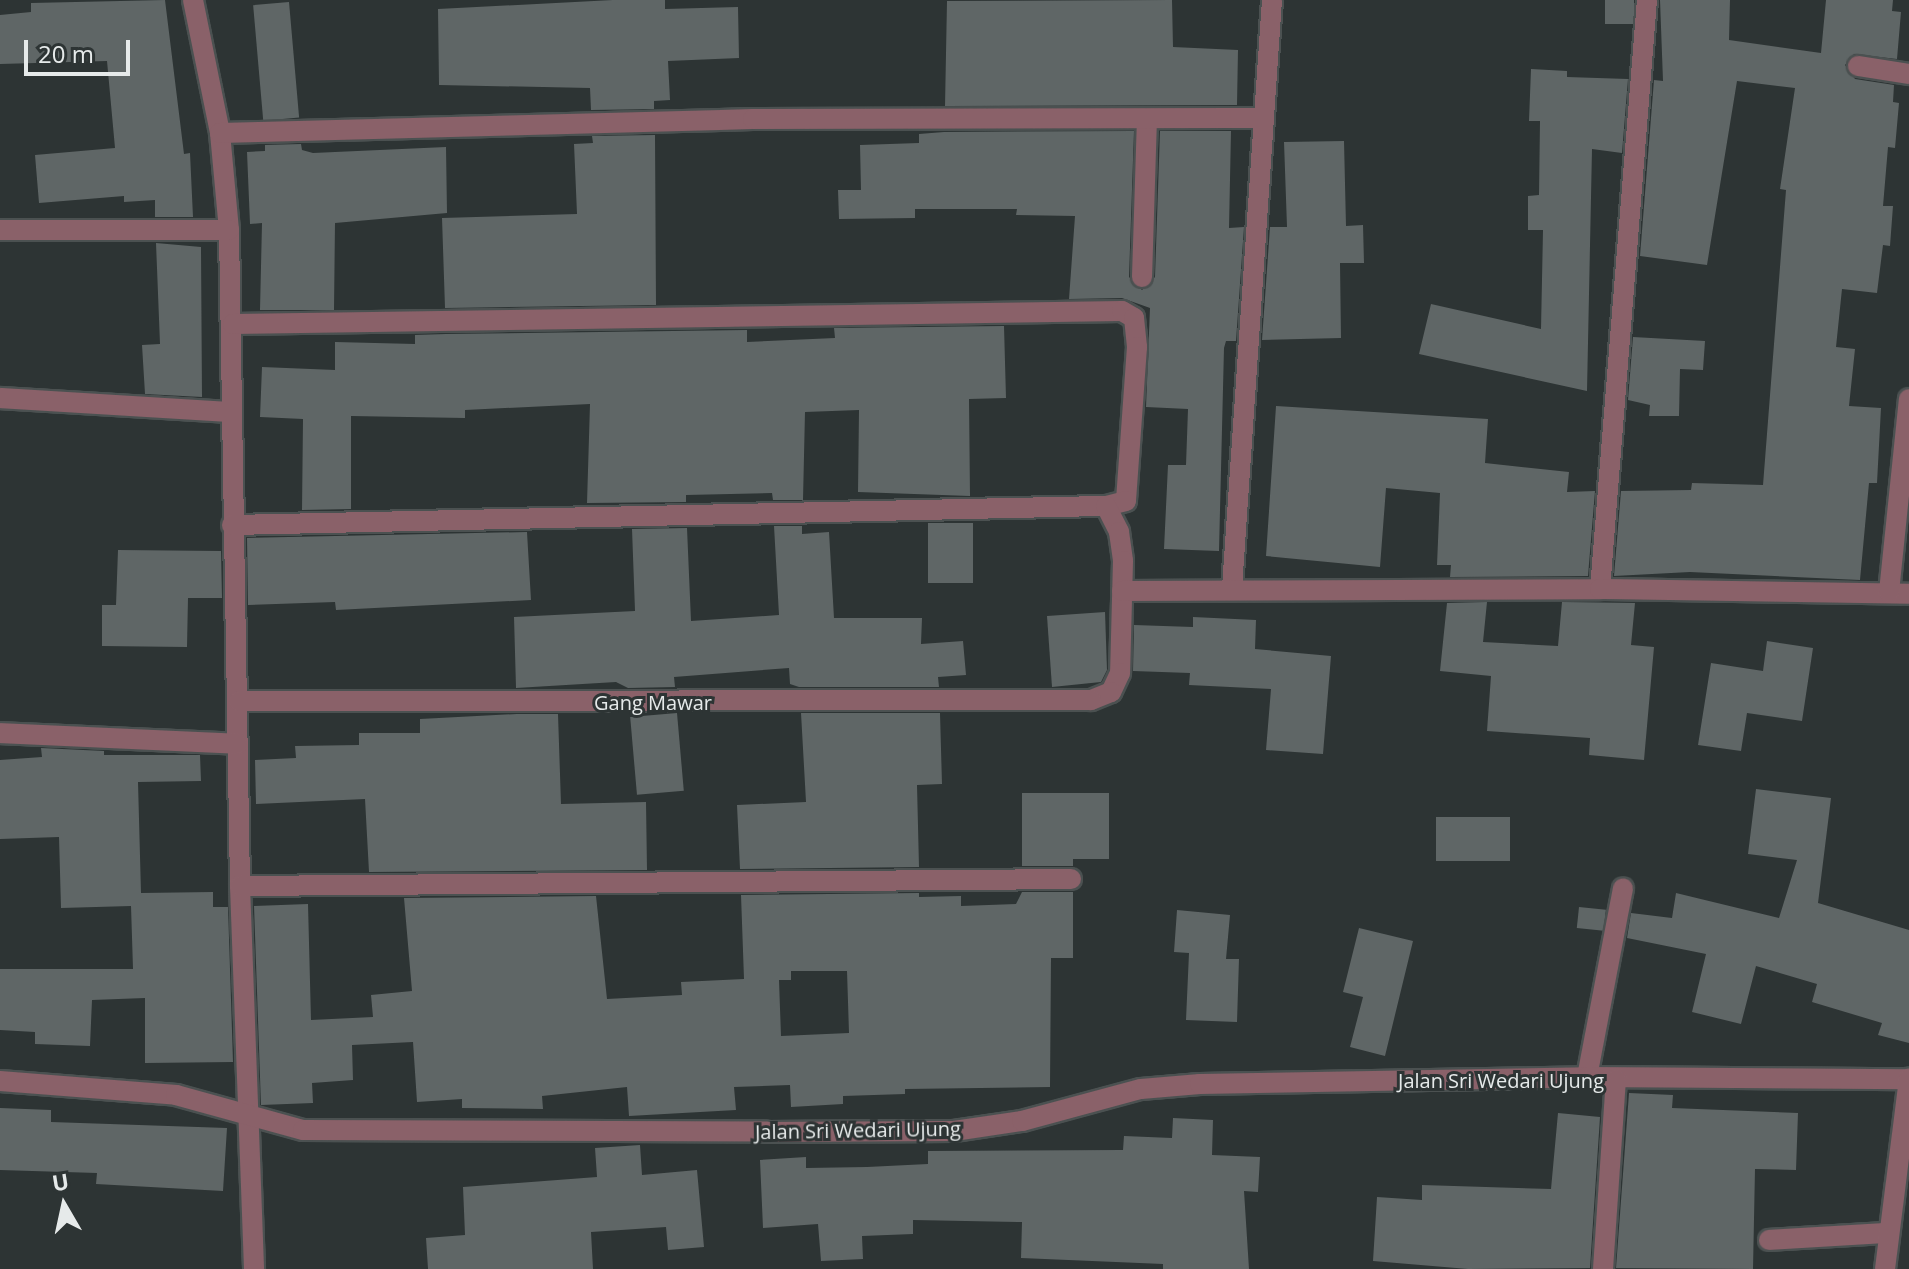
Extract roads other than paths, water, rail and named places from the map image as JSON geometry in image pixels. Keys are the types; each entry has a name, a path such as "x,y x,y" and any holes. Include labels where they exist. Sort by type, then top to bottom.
{"street":[{"path":"193,0 220,133 229,230 233,324 232,525 239,701 240,886 251,1114 254,1269"},
{"path":"1232,588 1272,0"},
{"path":"1600,589 1647,0"},
{"path":"1858,66 1909,74"},
{"path":"220,133 753,119 1262,118"},
{"path":"1142,277 1147,119"},
{"path":"0,230 229,230"},
{"path":"232,525 1106,506 1126,501 1137,347 1134,318 1122,311 233,324"},
{"path":"0,398 232,412"},
{"path":"1122,591 1232,588 1899,593 1909,399"},
{"name":"Gang Mawar","path":"239,701 1068,703 1102,697 1117,682 1122,591 1121,544 1106,506"},
{"path":"0,733 238,744"},
{"path":"240,886 1071,879"},
{"path":"1587,1077 1623,888"},
{"name":"Jalan Sri Wedari Ujung","path":"0,1081 176,1095 303,1130 954,1131 1022,1121 1141,1089 1587,1077 1909,1079"},
{"path":"1603,1269 1616,1079"},
{"path":"1885,1269 1909,1079"},
{"path":"1769,1240 1888,1233"}]}
